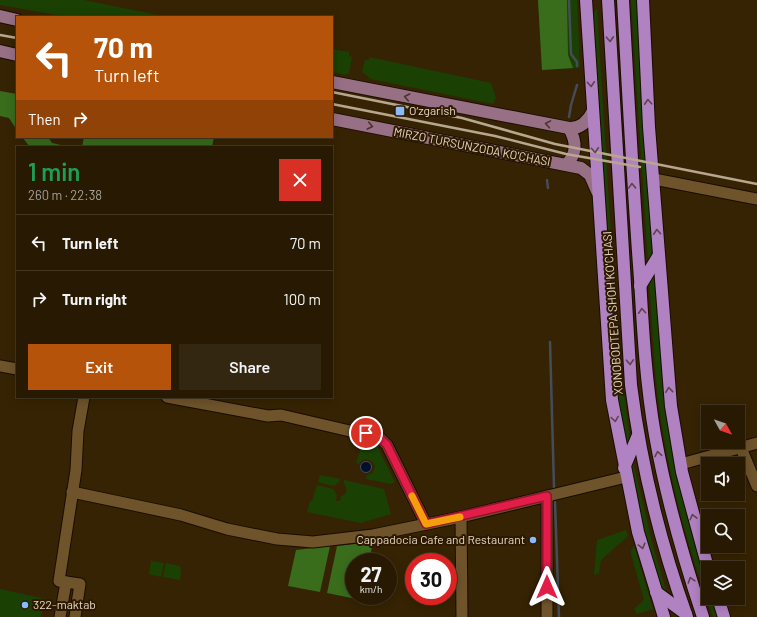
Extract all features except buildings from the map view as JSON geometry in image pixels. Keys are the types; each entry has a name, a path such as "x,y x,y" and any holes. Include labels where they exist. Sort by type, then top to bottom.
{"highway":[{"path":"586,0 592,111 612,393 625,473 638,532 664,617"},
{"path":"586,17 596,0"},
{"name":"XONOBODTEPA SHOH KO'CHASI","path":"608,0 631,385 638,435 659,528 687,616"},
{"path":"623,0 633,193 651,413 663,478 676,531 703,617"},
{"path":"643,0 659,255 671,406 681,464 696,528 706,561"},
{"path":"640,286 659,255"},
{"path":"629,345 636,338 645,344"},
{"path":"625,473 638,435"},
{"path":"656,592 687,616"},
{"path":"720,605 724,617"}],"main road":[{"path":"0,16 16,20"},
{"path":"0,51 16,55"},
{"path":"333,82 569,128 576,128 582,125 587,121 592,111"},
{"name":"MIRZO TURSUNZODA KO'CHASI","path":"333,119 581,168 594,180 598,193"},
{"path":"566,165 573,157 575,148 574,137 569,128"}],"street":[{"path":"654,179 757,199"},
{"path":"0,366 16,369"},
{"path":"75,617 80,584 59,581 76,470 78,430 84,398"},
{"path":"172,398 268,416 281,415 380,438 387,445 426,524"},
{"path":"745,447 757,443"},
{"path":"681,464 737,449"},
{"path":"741,449 757,486"},
{"path":"72,492 181,515 227,529 295,541 331,541 461,517 547,496 625,473"},
{"path":"547,496 547,617"},
{"path":"461,517 462,617"},
{"path":"60,617 66,582"}],"green space":[{"path":"0,0 84,0 163,16 61,16 0,5"},
{"path":"538,0 577,0 580,68 542,70"},
{"path":"538,0 567,0 568,55 573,68 542,70"},
{"path":"631,0 637,0 654,256 648,263"},
{"path":"597,8 617,334 630,442 628,451 617,397 591,18"},
{"path":"333,49 349,52 349,56 352,57 349,73 345,75 333,72"},
{"path":"369,57 491,83 496,98 493,104 371,79 362,72 365,60 369,60"},
{"path":"0,91 16,94 16,128 9,118 0,116"},
{"path":"23,138 49,138 52,143 66,146 29,146"},
{"path":"84,138 214,138 212,146 82,146"},
{"path":"652,276 654,278 663,389 673,453 687,518 701,563 701,583 678,505 661,418 654,362 649,280"},
{"path":"363,442 377,446 395,482 391,484 366,479 367,475 373,473 375,466 367,459 363,460 359,464 356,463"},
{"path":"633,461 653,546 668,597 661,592 651,561 629,468"},
{"path":"320,475 340,479 334,486 318,482"},
{"path":"344,480 384,489 391,514 361,523 307,512 317,485 333,489 337,495 336,501 340,501 341,496 345,494 347,490"},
{"path":"626,530 628,536 601,560 599,573 594,575 597,540"},
{"path":"373,542 371,553 345,553 345,597 327,593 337,546"},
{"path":"634,545 653,609 637,614 634,609 644,600 631,554 631,550"},
{"path":"330,546 320,592 288,586 296,550"},
{"path":"151,561 164,563 161,577 149,574"},
{"path":"166,563 180,566 180,580 163,577"},
{"name":"322-maktab","path":"0,589 45,599 41,617 0,617"},
{"path":"709,605 715,605 719,617 713,617"}],"water":[{"path":"364,462 368,462 370,463 370,471 364,472 361,469 361,465"}],"waterway":[{"path":"569,0 571,54 577,62 577,66"},
{"path":"569,117 577,85"},
{"path":"547,180 548,188"},
{"path":"550,342 554,487"},
{"path":"555,502 559,617"}],"railway":[{"path":"0,35 16,38"},
{"path":"333,92 462,118 555,144 757,184"},
{"path":"333,104 495,136 566,154 640,167"}],"slow traffic":[{"path":"412,496 426,524 460,517"}],"place":[{"name":"O‘zgarish","path":"400,111"},
{"name":"Cappadocia Cafe and Restaurant","path":"533,540"},
{"name":"322-maktab","path":"25,605"}],"route":[{"path":"366,433 384,440 426,524 547,496 547,587"}]}
